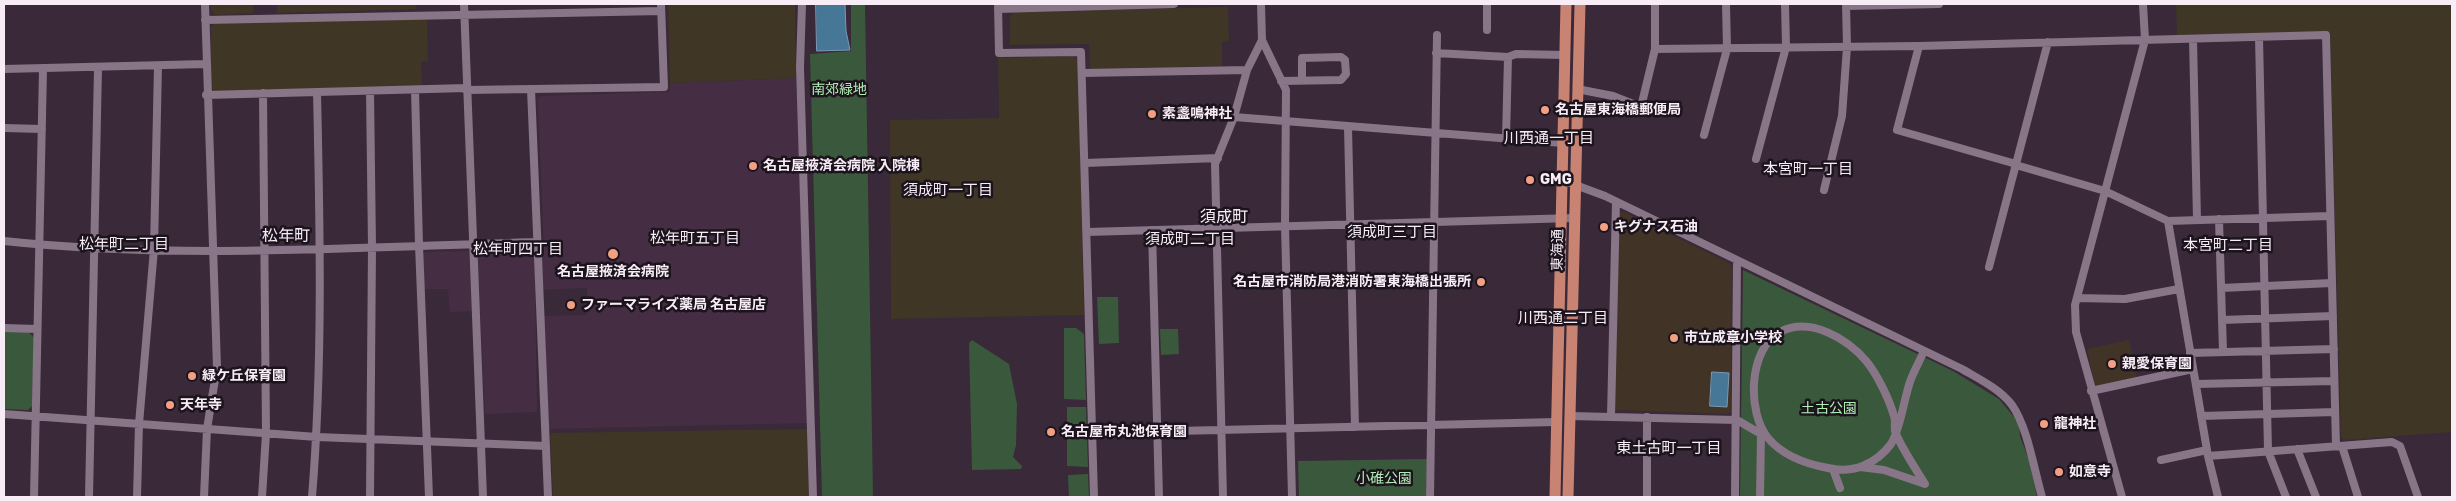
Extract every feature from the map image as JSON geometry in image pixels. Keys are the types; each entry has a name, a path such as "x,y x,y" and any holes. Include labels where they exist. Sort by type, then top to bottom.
{"main road":[{"path":"1555,497 1566,4"},
{"name":"東海通","path":"1568,497 1580,4"}],"street":[{"path":"204,4 217,366 207,429 204,497"},
{"path":"464,4 483,497"},
{"path":"802,4 800,67 813,497"},
{"path":"1094,497 1081,52 999,53 998,6 1174,4"},
{"path":"1261,4 1262,40 1286,90 1286,226 1292,497"},
{"path":"1487,4 1487,30"},
{"path":"1577,89 1613,96 1641,107 1655,48 1654,4"},
{"path":"1704,135 1727,49 1726,4"},
{"path":"1756,159 1786,47 1785,4"},
{"path":"1824,190 1842,116 1847,47 1846,5 1939,4"},
{"path":"2122,497 2076,332 2075,312 2077,298 2144,40 2143,4"},
{"path":"205,20 661,7 664,86 206,95"},
{"path":"1430,497 1437,35"},
{"path":"1655,48 1727,49 1919,46 2326,35 2335,412 2339,446 2358,497"},
{"path":"2259,37 2268,452 2286,497"},
{"path":"2193,39 2197,220"},
{"path":"1223,497 1215,228 1215,164 1234,117 1247,70 1262,40"},
{"path":"1989,267 2048,42"},
{"path":"1919,46 1897,130 2105,191 2168,220 2330,216"},
{"path":"1436,52 1508,57 1516,54 1564,55"},
{"path":"1281,81 1341,80 1346,74 1345,60 1341,57 1302,58 1302,80"},
{"path":"1506,138 1508,57"},
{"path":"4,70 206,64"},
{"path":"137,497 139,424 154,249 158,66"},
{"path":"89,497 98,68"},
{"path":"34,497 43,69"},
{"path":"1082,73 1247,70"},
{"path":"531,89 548,497"},
{"path":"415,90 429,497"},
{"path":"370,91 372,247 372,439 370,497"},
{"path":"312,497 317,438 320,248 317,92"},
{"path":"262,497 266,434 266,249 263,94"},
{"path":"1234,117 1563,143"},
{"path":"1348,127 1355,427"},
{"path":"4,128 42,129"},
{"path":"1085,163 1218,158"},
{"path":"1562,180 1616,202 1924,351 1986,383 2002,395 2012,406 2021,422 2042,497"},
{"path":"1611,416 1616,202"},
{"path":"1087,232 1574,218"},
{"path":"2219,219 2223,352"},
{"path":"2168,220 2207,453 2218,497"},
{"path":"1152,230 1159,497"},
{"path":"4,241 40,245 212,251 538,242"},
{"path":"1735,497 1737,261"},
{"path":"2221,288 2332,283"},
{"path":"2077,298 2126,299 2179,289"},
{"path":"2222,320 2333,316"},
{"path":"4,328 38,328"},
{"path":"1760,497 1763,433 1755,410 1757,362 1772,339 1779,332 1791,328 1815,328 1829,333 1855,350 1868,363 1889,402 1895,418 1895,431 1925,484 1884,470 1860,467"},
{"path":"2190,353 2334,349"},
{"path":"1570,416 1737,420 1763,433 1781,450 1794,458 1833,469 1850,470 1876,460 1892,442 1911,379 1924,351"},
{"path":"2091,391 2193,369"},
{"path":"2196,384 2334,381"},
{"path":"2201,416 2335,412"},
{"path":"4,414 317,438 546,446"},
{"path":"1647,497 1648,417"},
{"path":"1092,434 1556,422"},
{"path":"2161,460 2207,453 2268,452 2392,442 2400,446 2418,497"},
{"path":"2297,449 2316,497"},
{"path":"1833,469 1840,488"}],"shaded area":[{"path":"211,4 253,4 253,13 215,15 211,10"},
{"path":"277,4 416,4 416,9 277,13"},
{"path":"668,4 795,4 796,78 670,83"},
{"path":"2176,4 2452,4 2452,432 2344,440 2341,437 2330,32 2177,35"},
{"path":"1228,7 1229,41 1222,42 1222,66 1092,69 1090,67 1089,44 1010,45 1010,16 1014,12"},
{"path":"427,19 428,61 421,62 422,86 214,91 211,87 211,27 215,23"},
{"path":"1073,56 1078,61 1084,315 891,319 890,120 999,118 998,58"},
{"name":"名古屋掖済会病院","path":"796,78 809,423 548,429 543,316 587,315 587,288 535,290 537,412 485,414 480,311 450,312 448,289 423,289 422,256 424,252 544,250 538,98 541,96 670,92 670,83"},
{"name":"市立成章小学校","path":"1622,211 1729,263 1732,268 1731,411 1728,414 1616,410 1614,407 1619,213"},
{"name":"親愛保育園","path":"2129,340 2137,379 2095,386 2087,349"},
{"path":"807,429 809,497 553,497 550,433"}],"green space":[{"name":"南郊緑地","path":"851,4 865,4 873,497 822,497 810,54 851,51"},
{"name":"土古公園","path":"1743,270 1953,371 1999,399 2019,423 2020,436 2029,460 2037,497 1740,497"},
{"path":"1097,297 1118,297 1119,343 1099,344"},
{"path":"1064,328 1076,328 1084,334 1086,400 1064,399"},
{"path":"1160,329 1178,329 1179,354 1161,355"},
{"path":"4,332 29,332 34,338 32,406 28,410 4,409"},
{"path":"972,340 1009,364 1017,404 1016,445 1013,457 1022,466 1021,469 972,470 969,343"},
{"path":"1067,407 1086,407 1088,467 1067,466"},
{"name":"小碓公園","path":"1427,459 1426,497 1299,497 1298,461"},
{"path":"1088,474 1089,497 1069,497 1068,475"}],"water":[{"path":"816,4 845,4 846,31 850,50 817,51"},
{"path":"1712,372 1729,373 1727,407 1710,406"}],"place":[{"name":"名古屋東海橋郵便局","path":"1545,110"},
{"name":"素盞鳴神社","path":"1152,114"},
{"name":"名古屋掖済会病院 入院棟","path":"753,166"},
{"name":"GMG","path":"1530,180"},
{"name":"キグナス石油","path":"1604,227"},
{"name":"名古屋掖済会病院","path":"613,254"},
{"name":"名古屋市消防局港消防署東海橋出張所","path":"1481,282"},
{"name":"ファーマライズ薬局 名古屋店","path":"571,305"},
{"name":"市立成章小学校","path":"1674,338"},
{"name":"親愛保育園","path":"2112,364"},
{"name":"緑ケ丘保育園","path":"192,376"},
{"name":"天年寺","path":"170,405"},
{"name":"龍神社","path":"2044,424"},
{"name":"名古屋市丸池保育園","path":"1051,432"},
{"name":"如意寺","path":"2059,472"}],"district":[{"name":"川西通一丁目","path":"1549,139"},
{"name":"本宮町一丁目","path":"1808,170"},
{"name":"須成町一丁目","path":"948,191"},
{"name":"須成町","path":"1224,217"},
{"name":"須成町三丁目","path":"1392,233"},
{"name":"松年町","path":"286,236"},
{"name":"松年町五丁目","path":"695,239"},
{"name":"須成町二丁目","path":"1190,240"},
{"name":"松年町二丁目","path":"124,245"},
{"name":"本宮町二丁目","path":"2228,246"},
{"name":"松年町四丁目","path":"518,250"},
{"name":"川西通二丁目","path":"1563,319"},
{"name":"東土古町一丁目","path":"1669,449"}]}
